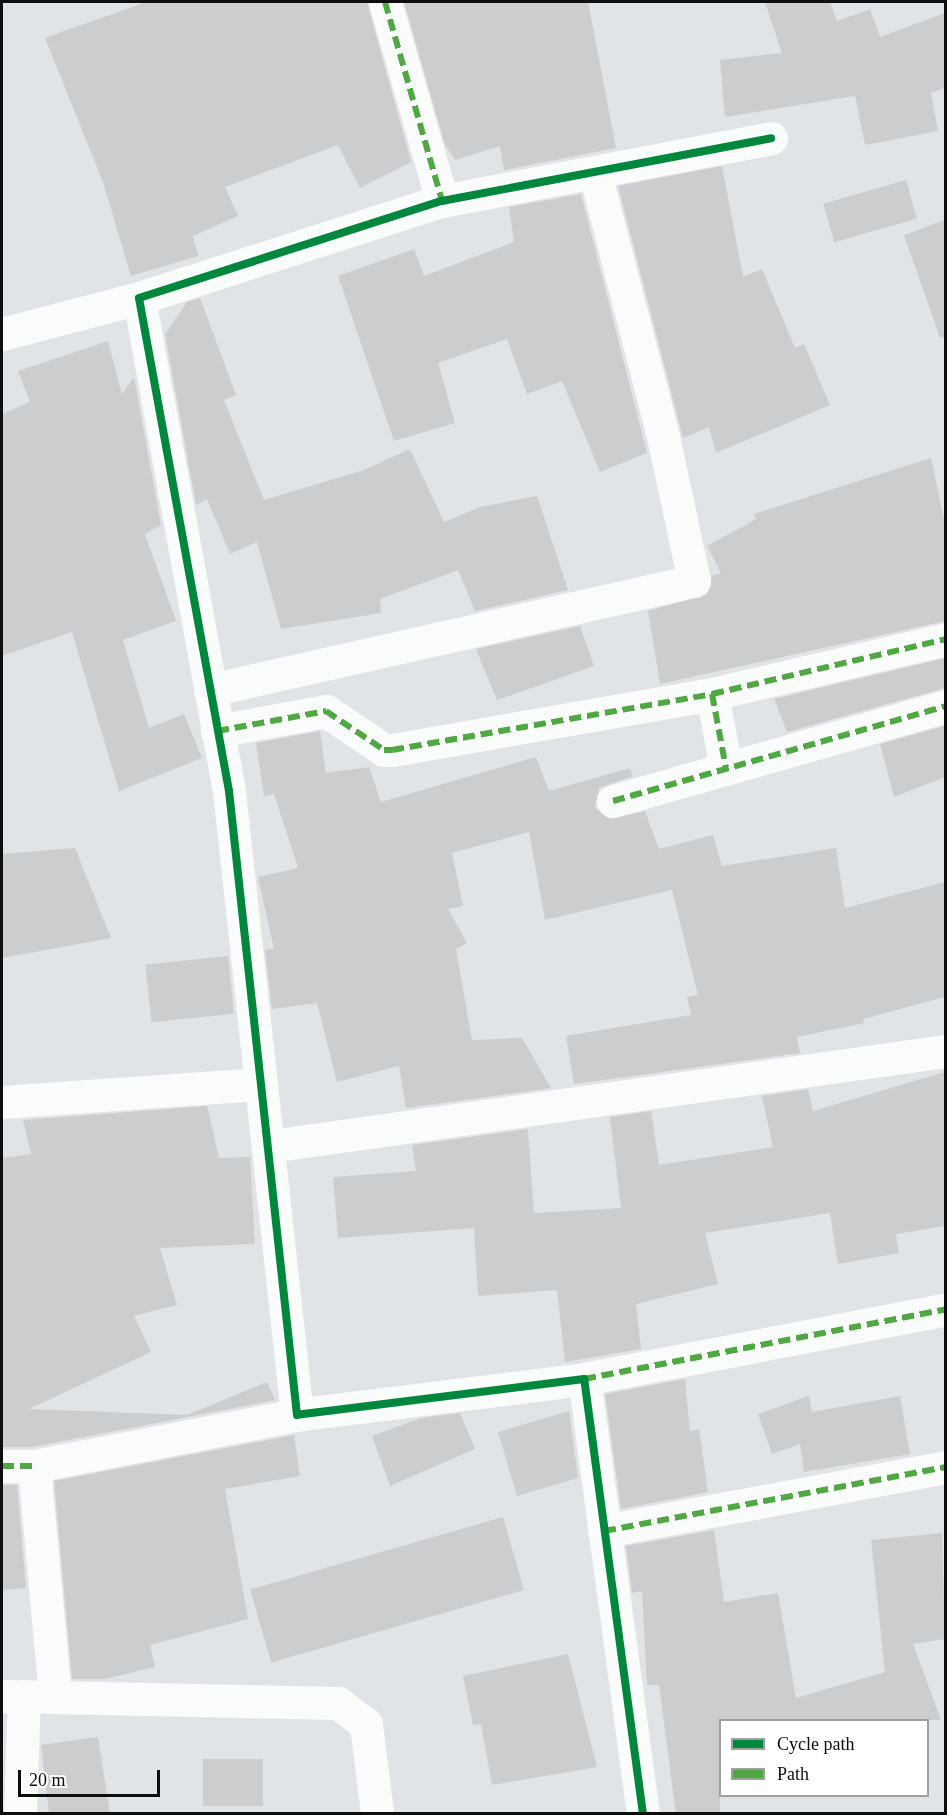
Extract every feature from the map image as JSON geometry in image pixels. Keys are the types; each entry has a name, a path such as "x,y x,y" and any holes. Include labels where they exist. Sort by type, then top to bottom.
{"street":[{"path":"385,2 442,201"},
{"path":"2,334 139,298 442,201 595,174 771,138"},
{"path":"210,690 694,581 663,436 595,174"},
{"path":"139,298 229,791 258,1084 270,1146 297,1415"},
{"path":"217,731 326,711 384,750 392,750 712,694 945,639"},
{"path":"712,694 726,768"},
{"path":"613,801 945,706"},
{"path":"270,1146 945,1051"},
{"path":"2,1102 258,1084"},
{"path":"2,1466 34,1466 297,1415 584,1378 945,1309"},
{"path":"584,1378 643,1814"},
{"path":"20,1814 27,1696 34,1466"},
{"path":"604,1532 945,1467"},
{"path":"27,1696 338,1702 366,1724 377,1814"}],"building":[{"path":"146,2 367,2 411,162 360,188 338,145 225,187 238,216 193,236 198,256 131,276 103,182 45,38"},
{"path":"404,2 588,2 616,148 504,170 500,146 455,160 445,145"},
{"path":"765,2 830,2 837,21 870,9 880,37 945,13 945,88 931,93 938,131 865,145 855,96 725,117 720,60 782,53"},
{"path":"722,166 743,277 762,269 795,348 804,344 830,405 716,453 709,427 683,438 618,186"},
{"path":"906,180 917,218 834,242 823,204"},
{"path":"581,194 647,453 600,472 562,381 527,394 507,339 438,363 455,423 394,441 338,276 414,249 424,276 514,242 509,207"},
{"path":"945,220 945,337 940,338 904,235"},
{"path":"200,298 236,395 224,400 264,500 364,470 410,449 444,522 480,507 537,496 568,590 475,611 458,570 380,599 381,613 281,629 257,542 230,554 207,499 196,505 165,334 187,302"},
{"path":"108,341 122,394 134,377 161,525 145,534 176,621 123,640 149,728 184,714 202,758 119,791 72,632 2,656 2,414 30,402 18,371"},
{"path":"931,458 945,524 945,621 660,684 648,611 707,594 712,576 721,573 707,546 756,519 754,514"},
{"path":"580,626 594,666 497,700 476,649"},
{"path":"945,658 945,688 787,732 774,699"},
{"path":"945,726 945,777 894,797 880,744"},
{"path":"320,731 326,773 369,767 381,802 536,757 549,791 630,768 633,776 599,788 595,807 609,819 645,811 659,849 713,835 722,866 836,848 845,908 945,882 945,997 863,1019 864,1023 797,1037 800,1053 574,1084 566,1036 691,1015 687,997 698,995 672,890 545,920 529,832 452,853 463,906 448,909 467,943 456,949 472,1040 522,1038 551,1088 406,1108 399,1066 337,1082 317,1003 272,1009 265,950 274,949 258,877 298,868 274,794 264,796 256,743"},
{"path":"75,848 111,938 2,958 2,854"},
{"path":"228,956 234,1014 152,1022 145,965"},
{"path":"945,1072 945,1226 896,1234 899,1253 838,1264 830,1213 705,1233 718,1284 636,1304 641,1349 565,1362 557,1290 478,1296 474,1228 338,1238 333,1177 416,1171 412,1145 528,1129 534,1213 621,1208 610,1117 651,1111 659,1165 773,1147 762,1096 808,1089 813,1111"},
{"path":"207,1106 219,1158 250,1157 255,1244 160,1248 177,1305 134,1316 151,1352 29,1409 187,1415 267,1382 275,1400 32,1447 2,1447 2,1158 31,1154 23,1120"},
{"path":"685,1379 690,1431 699,1429 708,1492 621,1509 605,1394"},
{"path":"809,1396 812,1412 900,1396 910,1454 804,1472 800,1444 772,1454 758,1414"},
{"path":"569,1411 578,1478 517,1496 498,1432"},
{"path":"460,1413 475,1449 390,1486 372,1436 421,1418"},
{"path":"294,1435 300,1476 225,1489 248,1619 150,1645 155,1667 105,1679 72,1679 54,1481"},
{"path":"2,1485 17,1485 26,1588 2,1590"},
{"path":"503,1517 524,1590 271,1663 250,1589"},
{"path":"714,1530 724,1602 778,1593 796,1698 885,1672 871,1540 942,1533 945,1639 913,1644 941,1720 719,1719 720,1814 676,1814 659,1685 647,1685 642,1591 632,1593 626,1546"},
{"path":"568,1654 597,1767 492,1785 481,1724 473,1725 463,1676"},
{"path":"98,1737 110,1814 49,1814 41,1745"},
{"path":"203,1759 263,1759 263,1806 203,1806"}],"marked path":[{"path":"385,2 442,201"},
{"path":"217,731 326,711 384,750 392,750 712,694 946,639"},
{"path":"712,694 726,768"},
{"path":"613,801 946,706"},
{"path":"584,1379 946,1309"},
{"path":"2,1466 34,1466"},
{"path":"604,1531 946,1467"}],"cycle path":[{"path":"643,1814 584,1379 297,1415 229,791 139,298 442,201 771,138"}]}
